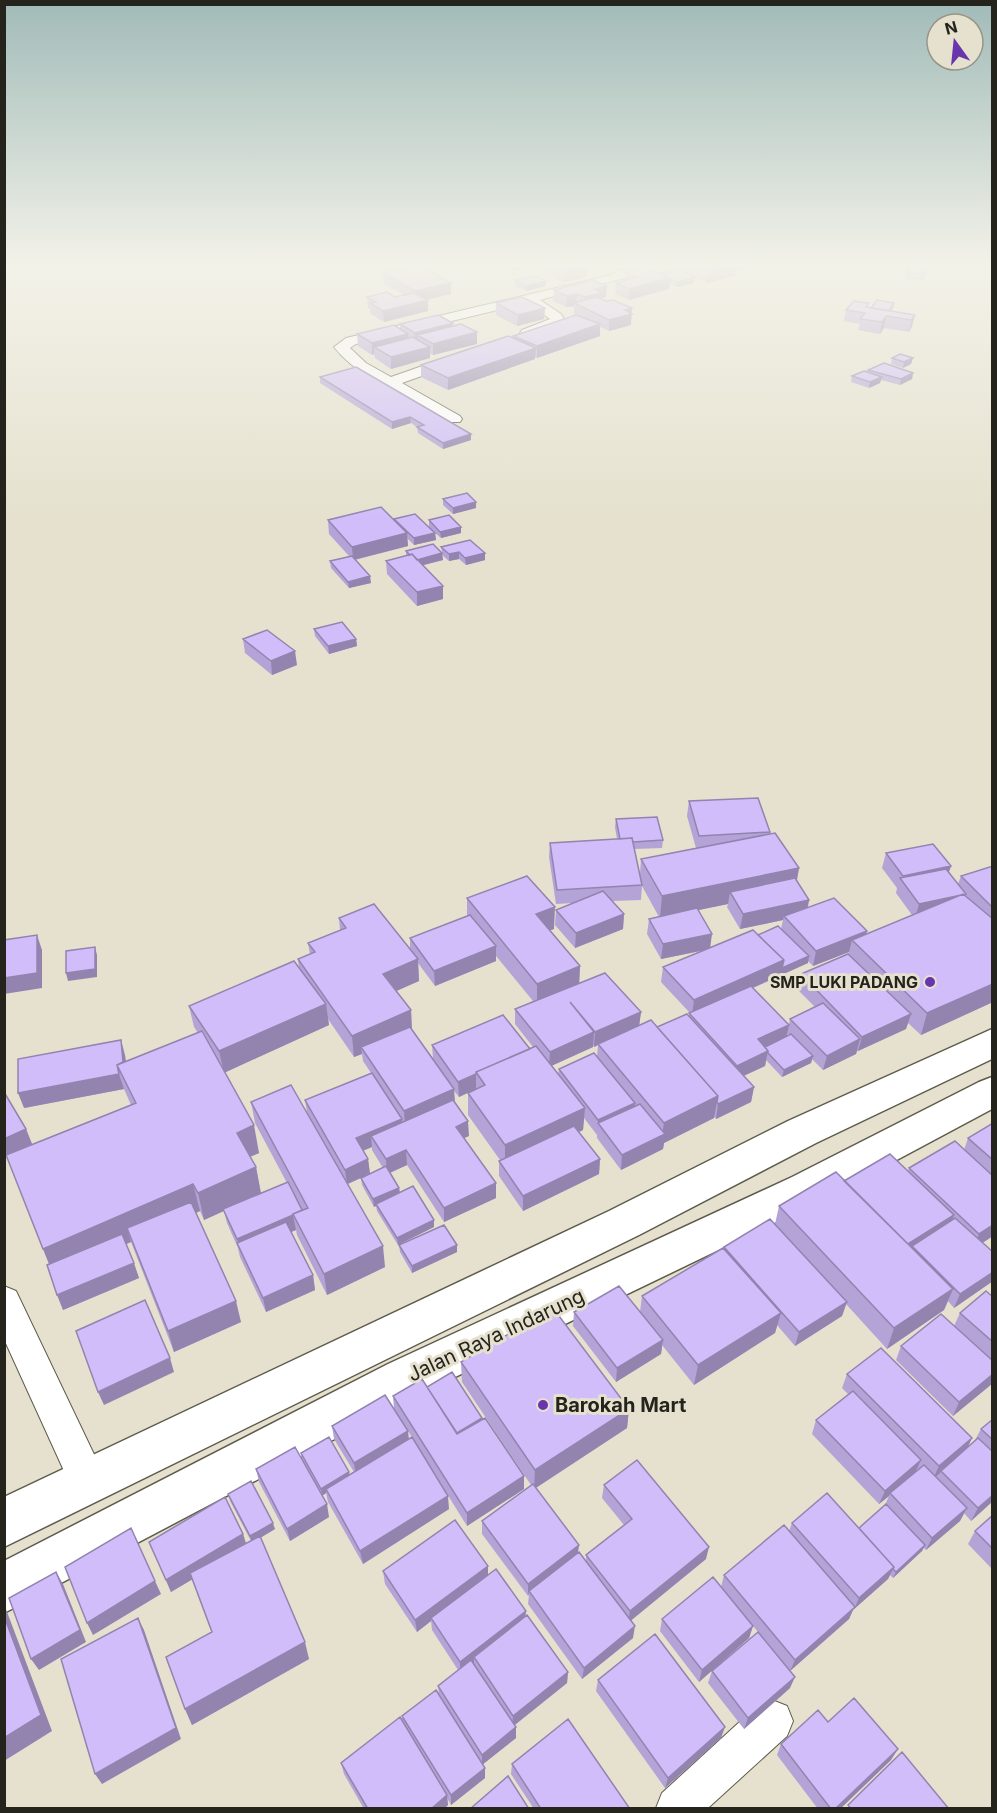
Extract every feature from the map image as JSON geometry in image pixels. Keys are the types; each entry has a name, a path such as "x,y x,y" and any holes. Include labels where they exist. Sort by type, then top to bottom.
{"highway":[{"path":"4,1523 624,1223 802,1132 993,1043"},
{"name":"Jalan Raya Indarung","path":"4,1588 404,1378 806,1189 993,1092"},
{"path":"624,1223 656,1259"}],"street":[{"path":"344,352 388,383 454,419"},
{"path":"388,383 463,356"},
{"path":"4,1301 88,1482"},
{"path":"677,1809 772,1721"}],"building":[{"path":"382,352 412,352 391,357"},
{"path":"461,352 525,352 448,378 421,365"},
{"path":"900,354 913,358 904,362 892,358"},
{"path":"884,363 913,373 901,379 868,370"},
{"path":"356,367 471,434 443,443 417,427 424,425 410,417 392,422 320,377"},
{"path":"864,371 882,377 870,382 852,376"},
{"path":"467,493 476,502 453,508 443,499"},
{"path":"381,507 407,533 352,547 328,520"},
{"path":"415,514 435,533 414,538 394,519"},
{"path":"449,515 461,527 440,532 429,520"},
{"path":"470,540 485,553 465,558 459,552 449,554 441,547"},
{"path":"433,544 442,553 417,560 406,551"},
{"path":"412,554 443,586 417,592 386,561"},
{"path":"352,556 370,576 348,582 330,561"},
{"path":"342,622 356,639 328,646 314,629"},
{"path":"267,630 295,651 271,661 243,639"},
{"path":"758,798 770,832 699,836 689,801"},
{"path":"657,817 663,840 633,842 632,838 620,839 616,819"},
{"path":"775,833 799,868 662,896 641,859"},
{"path":"632,838 642,885 557,890 550,843"},
{"path":"933,844 951,866 903,876 886,853"},
{"path":"993,866 993,908 961,876"},
{"path":"946,869 966,894 919,904 900,878"},
{"path":"527,876 555,907 536,914 580,966 537,984 467,898"},
{"path":"795,878 809,900 743,914 730,892"},
{"path":"603,891 624,914 576,933 556,910"},
{"name":"SMP LUKI PADANG","path":"963,894 993,919 993,984 927,1013 852,940"},
{"path":"834,898 867,931 816,951 784,916"},
{"path":"374,904 418,959 383,974 411,1010 352,1036 298,959 315,952 308,943 346,928 339,918"},
{"path":"697,908 712,934 663,944 649,919"},
{"path":"470,915 496,946 434,971 410,938"},
{"path":"778,926 809,956 782,968 784,960 758,935"},
{"path":"753,930 784,960 694,1000 663,967"},
{"path":"37,935 37,973 4,978 4,940"},
{"path":"95,947 95,969 66,973 66,951"},
{"path":"848,954 911,1014 862,1037 801,974"},
{"path":"294,961 326,1004 219,1051 189,1006"},
{"path":"605,973 641,1012 595,1032 570,1002 594,1032 550,1052 515,1009"},
{"path":"751,986 789,1025 758,1039 768,1051 737,1066 689,1013"},
{"path":"823,1003 860,1039 827,1056 790,1019"},
{"path":"687,1014 754,1087 718,1104 718,1096 657,1027"},
{"path":"503,1015 530,1049 458,1082 432,1045"},
{"path":"651,1020 718,1096 664,1123 598,1044"},
{"path":"410,1027 454,1089 404,1111 361,1047"},
{"path":"202,1031 254,1125 237,1133 256,1167 198,1193 193,1184 43,1249 6,1155 136,1103 117,1065"},
{"path":"791,1034 813,1056 784,1070 765,1047"},
{"path":"121,1040 123,1062 117,1065 119,1074 18,1093 18,1059"},
{"path":"536,1046 585,1108 505,1145 468,1093 485,1085 476,1072"},
{"path":"594,1053 635,1103 598,1120 559,1069"},
{"path":"372,1073 402,1119 356,1138 368,1159 345,1170 305,1100"},
{"path":"291,1085 383,1246 324,1274 293,1214 308,1208 251,1102"},
{"path":"4,1092 26,1129 4,1139"},
{"path":"453,1100 468,1121 456,1127 496,1183 444,1208 406,1150 386,1159 371,1136"},
{"path":"640,1104 665,1134 622,1155 598,1123"},
{"path":"993,1123 993,1160 968,1138"},
{"path":"574,1126 600,1159 523,1196 499,1161"},
{"path":"955,1141 993,1176 993,1225 979,1234 909,1168"},
{"path":"890,1154 954,1215 908,1244 844,1181"},
{"path":"386,1166 399,1188 373,1199 361,1178"},
{"path":"836,1172 953,1289 894,1328 779,1206"},
{"path":"288,1182 302,1210 237,1239 223,1209"},
{"path":"413,1186 434,1220 397,1238 376,1204"},
{"path":"191,1202 236,1301 168,1331 127,1228"},
{"path":"955,1218 993,1252 993,1272 960,1294 912,1246"},
{"path":"770,1219 847,1302 799,1332 724,1247"},
{"path":"286,1222 313,1275 263,1298 237,1243"},
{"path":"444,1225 457,1245 412,1266 399,1245"},
{"path":"122,1234 134,1263 57,1295 47,1265"},
{"path":"723,1248 781,1313 698,1365 642,1296"},
{"path":"619,1286 663,1340 617,1368 574,1312"},
{"path":"986,1291 993,1297 993,1342 960,1313"},
{"path":"145,1300 170,1358 98,1392 76,1331"},
{"name":"Barokah Mart","path":"553,1308 629,1409 535,1470 461,1362"},
{"path":"941,1314 993,1361 993,1374 959,1402 901,1346"},
{"path":"881,1348 972,1438 939,1466 847,1374"},
{"path":"452,1372 482,1418 457,1433 427,1387"},
{"path":"422,1379 457,1434 485,1418 524,1476 467,1513 393,1396"},
{"path":"853,1391 921,1460 885,1491 816,1420"},
{"path":"385,1395 408,1431 354,1463 332,1426"},
{"path":"993,1419 993,1440 981,1429"},
{"path":"329,1437 349,1472 321,1489 301,1453"},
{"path":"412,1437 448,1496 360,1551 326,1489"},
{"path":"978,1438 993,1452 993,1495 978,1508 941,1471"},
{"path":"295,1447 327,1504 287,1529 256,1469"},
{"path":"637,1460 709,1547 630,1611 586,1555 632,1519 604,1485"},
{"path":"924,1465 967,1508 932,1538 890,1493"},
{"path":"251,1481 273,1523 250,1536 228,1494"},
{"path":"533,1484 579,1545 528,1584 482,1521"},
{"path":"827,1493 894,1567 859,1598 792,1523"},
{"path":"225,1497 243,1534 166,1580 149,1542"},
{"path":"886,1504 925,1545 896,1572 859,1528"},
{"path":"993,1515 993,1549 975,1531"},
{"path":"455,1520 488,1566 415,1620 383,1571"},
{"path":"784,1525 855,1607 795,1660 724,1575"},
{"path":"131,1528 155,1581 87,1623 65,1567"},
{"path":"260,1536 305,1642 185,1709 166,1657 212,1632 190,1573"},
{"path":"579,1552 635,1626 584,1668 529,1591"},
{"path":"496,1569 526,1611 460,1662 431,1618"},
{"path":"56,1572 80,1630 31,1659 9,1598"},
{"path":"713,1577 753,1626 702,1670 662,1619"},
{"path":"527,1615 568,1672 513,1716 474,1657"},
{"path":"4,1616 41,1715 4,1738"},
{"path":"138,1618 176,1728 95,1774 61,1659"},
{"path":"758,1632 795,1677 748,1718 712,1671"},
{"path":"655,1634 725,1727 668,1778 598,1680"},
{"path":"471,1660 516,1727 482,1755 438,1686"},
{"path":"436,1690 485,1768 451,1795 402,1716"},
{"path":"854,1698 898,1749 835,1809 831,1809 781,1744 818,1710 828,1722"},
{"path":"400,1717 447,1795 431,1809 368,1809 341,1763"},
{"path":"568,1719 630,1809 541,1809 512,1764"},
{"path":"902,1752 949,1809 851,1809 848,1805"},
{"path":"508,1776 529,1809 470,1809"}],"place":[{"name":"SMP LUKI PADANG","path":"930,982"},
{"name":"Barokah Mart","path":"543,1405"}]}
